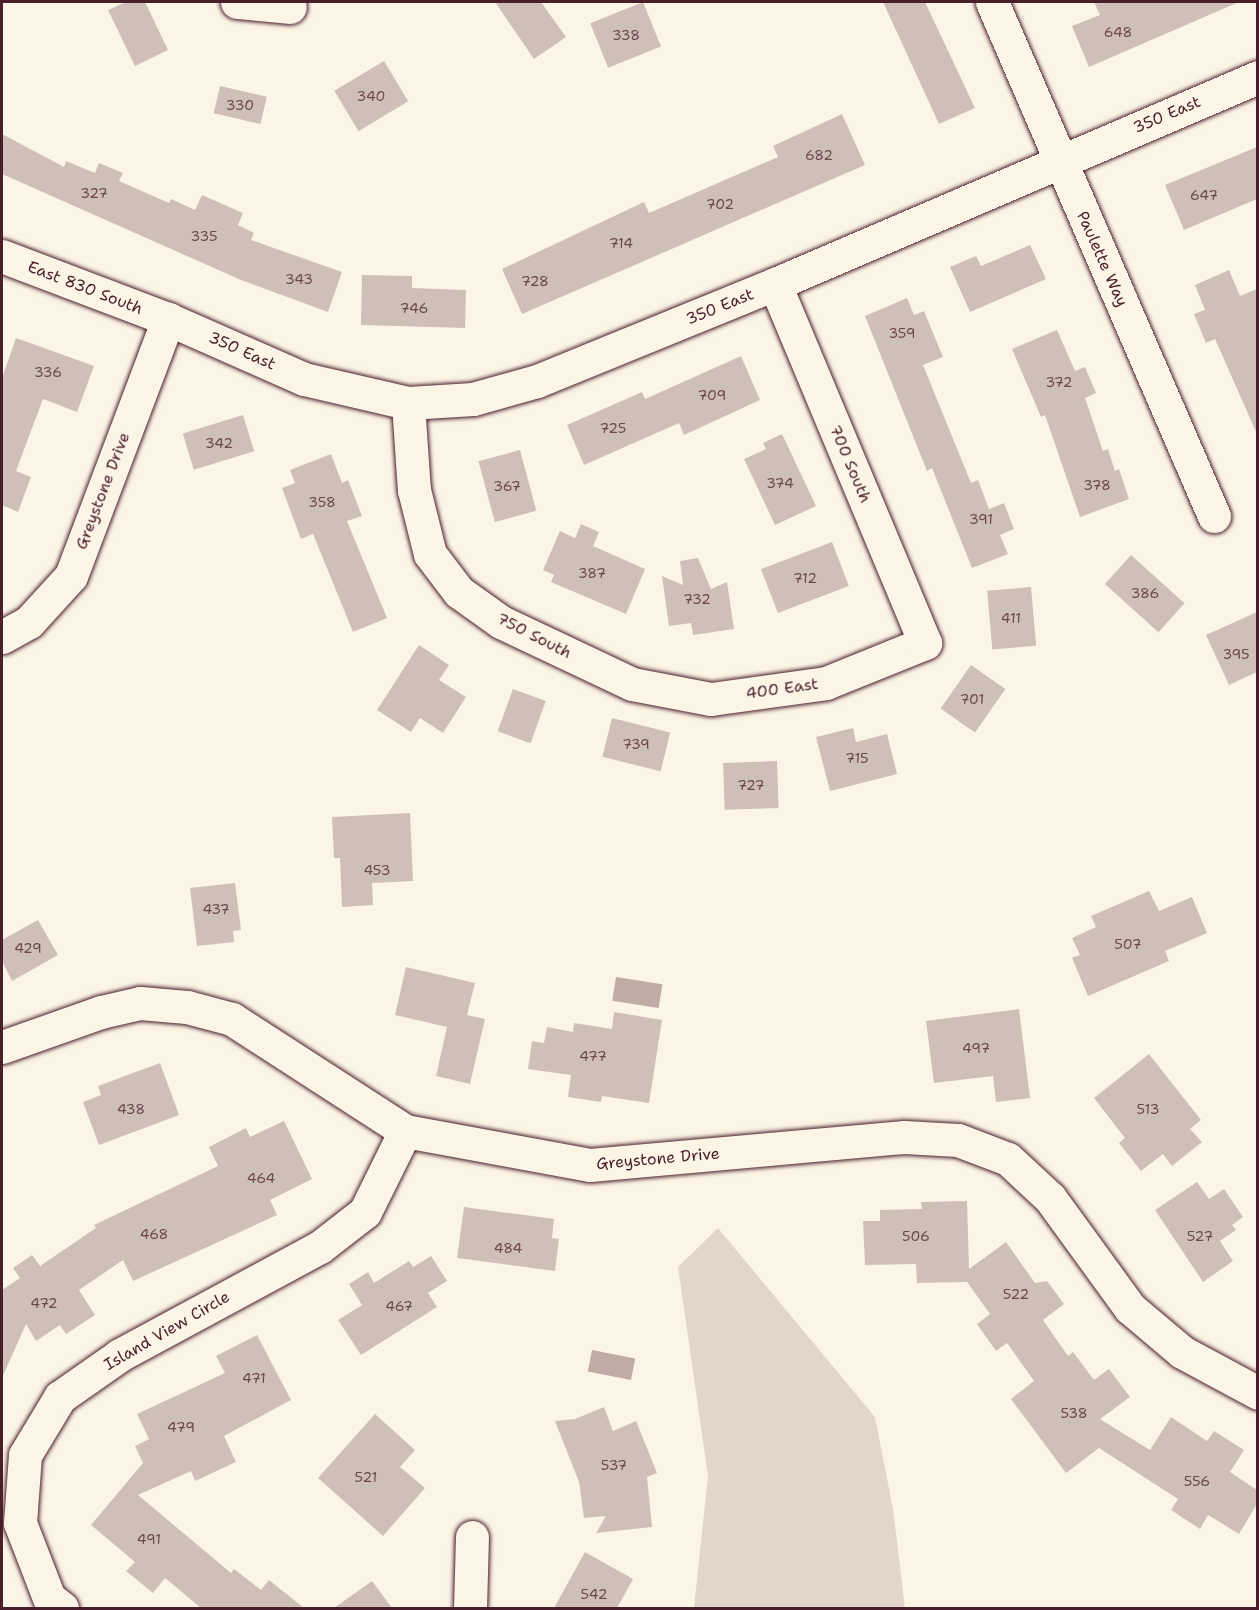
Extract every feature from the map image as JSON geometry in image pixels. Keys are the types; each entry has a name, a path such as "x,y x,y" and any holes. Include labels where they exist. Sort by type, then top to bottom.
{"street":[{"path":"237,2 290,7"},
{"name":"Paulette Way","path":"992,2 1214,516"},
{"name":"350 East","path":"168,319 304,379 408,403 472,399 537,381 775,284 1257,77"},
{"name":"East 830 South","path":"2,256 168,319"},
{"name":"700 South","path":"775,284 926,643"},
{"name":"Greystone Drive","path":"2,637 29,622 71,576 168,319"},
{"name":"750 South","path":"408,403 414,490 429,554 459,592 501,622 632,684"},
{"name":"400 East","path":"632,684 711,699 814,685 926,643"},
{"name":"Greystone Drive","path":"2,1047 102,1012 140,1003 187,1007 232,1019 405,1131 590,1165 904,1137 957,1140 1008,1159 1050,1198 1130,1308 1182,1352 1257,1393"},
{"name":"Island View Circle","path":"63,1608 49,1598 20,1523 25,1455 60,1397 120,1355 320,1247 365,1212 405,1131"},
{"path":"470,1608 472,1537"}],"shaded area":[{"path":"616,977 662,984 659,1008 612,1001"},
{"path":"718,1228 875,1417 893,1509 905,1608 694,1608 708,1476 678,1267"},
{"path":"592,1350 635,1358 631,1380 588,1372"}],"building":[{"path":"126,2 145,2 168,50 135,66 108,10"},
{"path":"495,2 541,2 566,37 534,59"},
{"path":"643,2 661,47 608,68 590,23"},
{"path":"883,2 925,2 975,108 939,124"},
{"path":"1094,2 1239,2 1089,67 1072,26 1100,15"},
{"path":"384,61 408,101 358,131 334,91"},
{"path":"220,86 267,97 260,124 214,113"},
{"path":"842,114 865,165 522,314 502,269 644,202 649,213 778,157 773,146"},
{"path":"2,134 64,167 66,161 95,173 99,163 123,173 119,181 169,203 171,199 195,210 202,195 243,213 238,225 254,233 251,240 342,272 328,312 241,280 2,174"},
{"path":"1257,147 1257,199 1184,230 1165,185"},
{"path":"1030,245 1046,279 970,312 950,267 976,256 981,266"},
{"path":"1229,270 1240,296 1257,289 1257,434 1215,339 1206,343 1194,314 1205,310 1195,285"},
{"path":"362,275 412,276 412,288 466,290 465,328 361,325"},
{"path":"907,298 914,315 924,311 943,357 923,365 971,483 978,480 989,509 1004,503 1014,529 1000,535 1008,554 972,568 932,468 927,471 865,316"},
{"path":"1057,330 1075,371 1085,367 1096,393 1085,398 1103,451 1108,449 1115,471 1119,469 1129,499 1080,517 1045,415 1041,417 1012,349"},
{"path":"16,338 94,366 77,412 43,399 16,471 31,477 18,512 2,505 2,378"},
{"path":"741,356 760,400 684,435 679,423 584,465 567,425 642,392 645,399"},
{"path":"243,415 254,451 194,470 183,433"},
{"path":"782,434 816,506 775,525 744,459 766,449 763,443"},
{"path":"520,450 536,511 495,522 478,461"},
{"path":"331,454 342,483 348,480 362,516 347,521 387,618 353,632 313,534 301,539 282,488 295,483 290,470"},
{"path":"581,524 599,532 593,546 645,569 626,614 551,582 554,575 543,570 560,531 575,538"},
{"path":"832,542 849,586 778,613 761,569"},
{"path":"1131,555 1185,603 1158,632 1105,584"},
{"path":"698,558 711,589 727,582 734,629 693,635 691,623 669,626 662,576 683,585 680,561"},
{"path":"1031,587 1036,646 992,650 987,591"},
{"path":"1257,612 1257,672 1229,685 1206,635"},
{"path":"419,645 449,665 439,680 466,697 443,733 420,718 411,732 377,710"},
{"path":"971,665 1005,689 975,733 941,708"},
{"path":"513,689 546,701 530,743 498,731"},
{"path":"612,718 670,733 661,771 602,757"},
{"path":"853,728 856,742 887,734 897,774 830,791 816,737"},
{"path":"777,761 779,808 725,810 723,763"},
{"path":"410,813 413,881 372,883 373,905 342,907 340,858 334,858 332,817"},
{"path":"235,883 241,930 233,931 234,942 197,946 190,888"},
{"path":"1149,891 1159,911 1192,897 1207,933 1165,951 1169,961 1088,996 1072,958 1080,955 1072,938 1096,927 1091,916"},
{"path":"38,920 58,955 12,981 2,961 2,940"},
{"path":"406,967 475,983 467,1015 485,1019 470,1084 436,1076 447,1027 395,1015"},
{"path":"1019,1009 1030,1098 996,1102 993,1076 934,1083 926,1021"},
{"path":"614,1012 662,1020 649,1103 602,1096 601,1102 568,1097 571,1075 528,1069 532,1041 544,1043 547,1027 573,1032 574,1023 612,1029"},
{"path":"1149,1054 1201,1120 1190,1129 1202,1142 1172,1166 1163,1154 1141,1171 1119,1143 1125,1138 1094,1098"},
{"path":"160,1063 179,1115 99,1145 83,1102 101,1095 98,1086"},
{"path":"284,1121 312,1179 270,1200 277,1215 133,1281 123,1260 79,1290 95,1315 66,1334 60,1325 36,1341 26,1324 2,1378 2,1290 20,1278 13,1268 32,1255 40,1266 96,1228 94,1225 218,1166 209,1147 246,1128 250,1137"},
{"path":"1197,1182 1209,1199 1224,1189 1243,1217 1232,1225 1236,1230 1220,1241 1233,1261 1203,1282 1155,1210"},
{"path":"967,1201 969,1269 1006,1242 1035,1283 1047,1281 1064,1304 1043,1320 1068,1356 1073,1352 1094,1380 1109,1369 1130,1397 1100,1419 1150,1450 1171,1417 1207,1441 1214,1431 1244,1450 1230,1472 1257,1490 1257,1504 1239,1534 1208,1515 1200,1529 1171,1510 1178,1499 1099,1448 1066,1473 1011,1399 1034,1381 1007,1343 996,1351 977,1324 990,1314 967,1282 917,1283 916,1264 865,1265 863,1221 880,1221 880,1210 922,1209 921,1202"},
{"path":"464,1207 554,1219 552,1238 559,1239 555,1271 457,1258"},
{"path":"431,1256 447,1281 428,1293 437,1307 361,1355 338,1320 362,1305 349,1284 368,1272 374,1283 409,1261 413,1267"},
{"path":"257,1335 291,1400 224,1436 236,1462 195,1481 191,1471 138,1495 231,1573 234,1569 261,1590 269,1580 304,1608 201,1608 165,1578 153,1593 126,1571 135,1562 91,1525 143,1463 135,1446 149,1439 137,1414 225,1373 216,1356"},
{"path":"604,1407 613,1431 636,1421 657,1473 647,1477 652,1527 596,1533 606,1516 584,1518 579,1482 555,1421 575,1419"},
{"path":"375,1414 415,1450 400,1467 425,1488 383,1536 318,1478"},
{"path":"585,1552 633,1579 617,1608 554,1608"},
{"path":"372,1581 392,1608 334,1608"}]}
